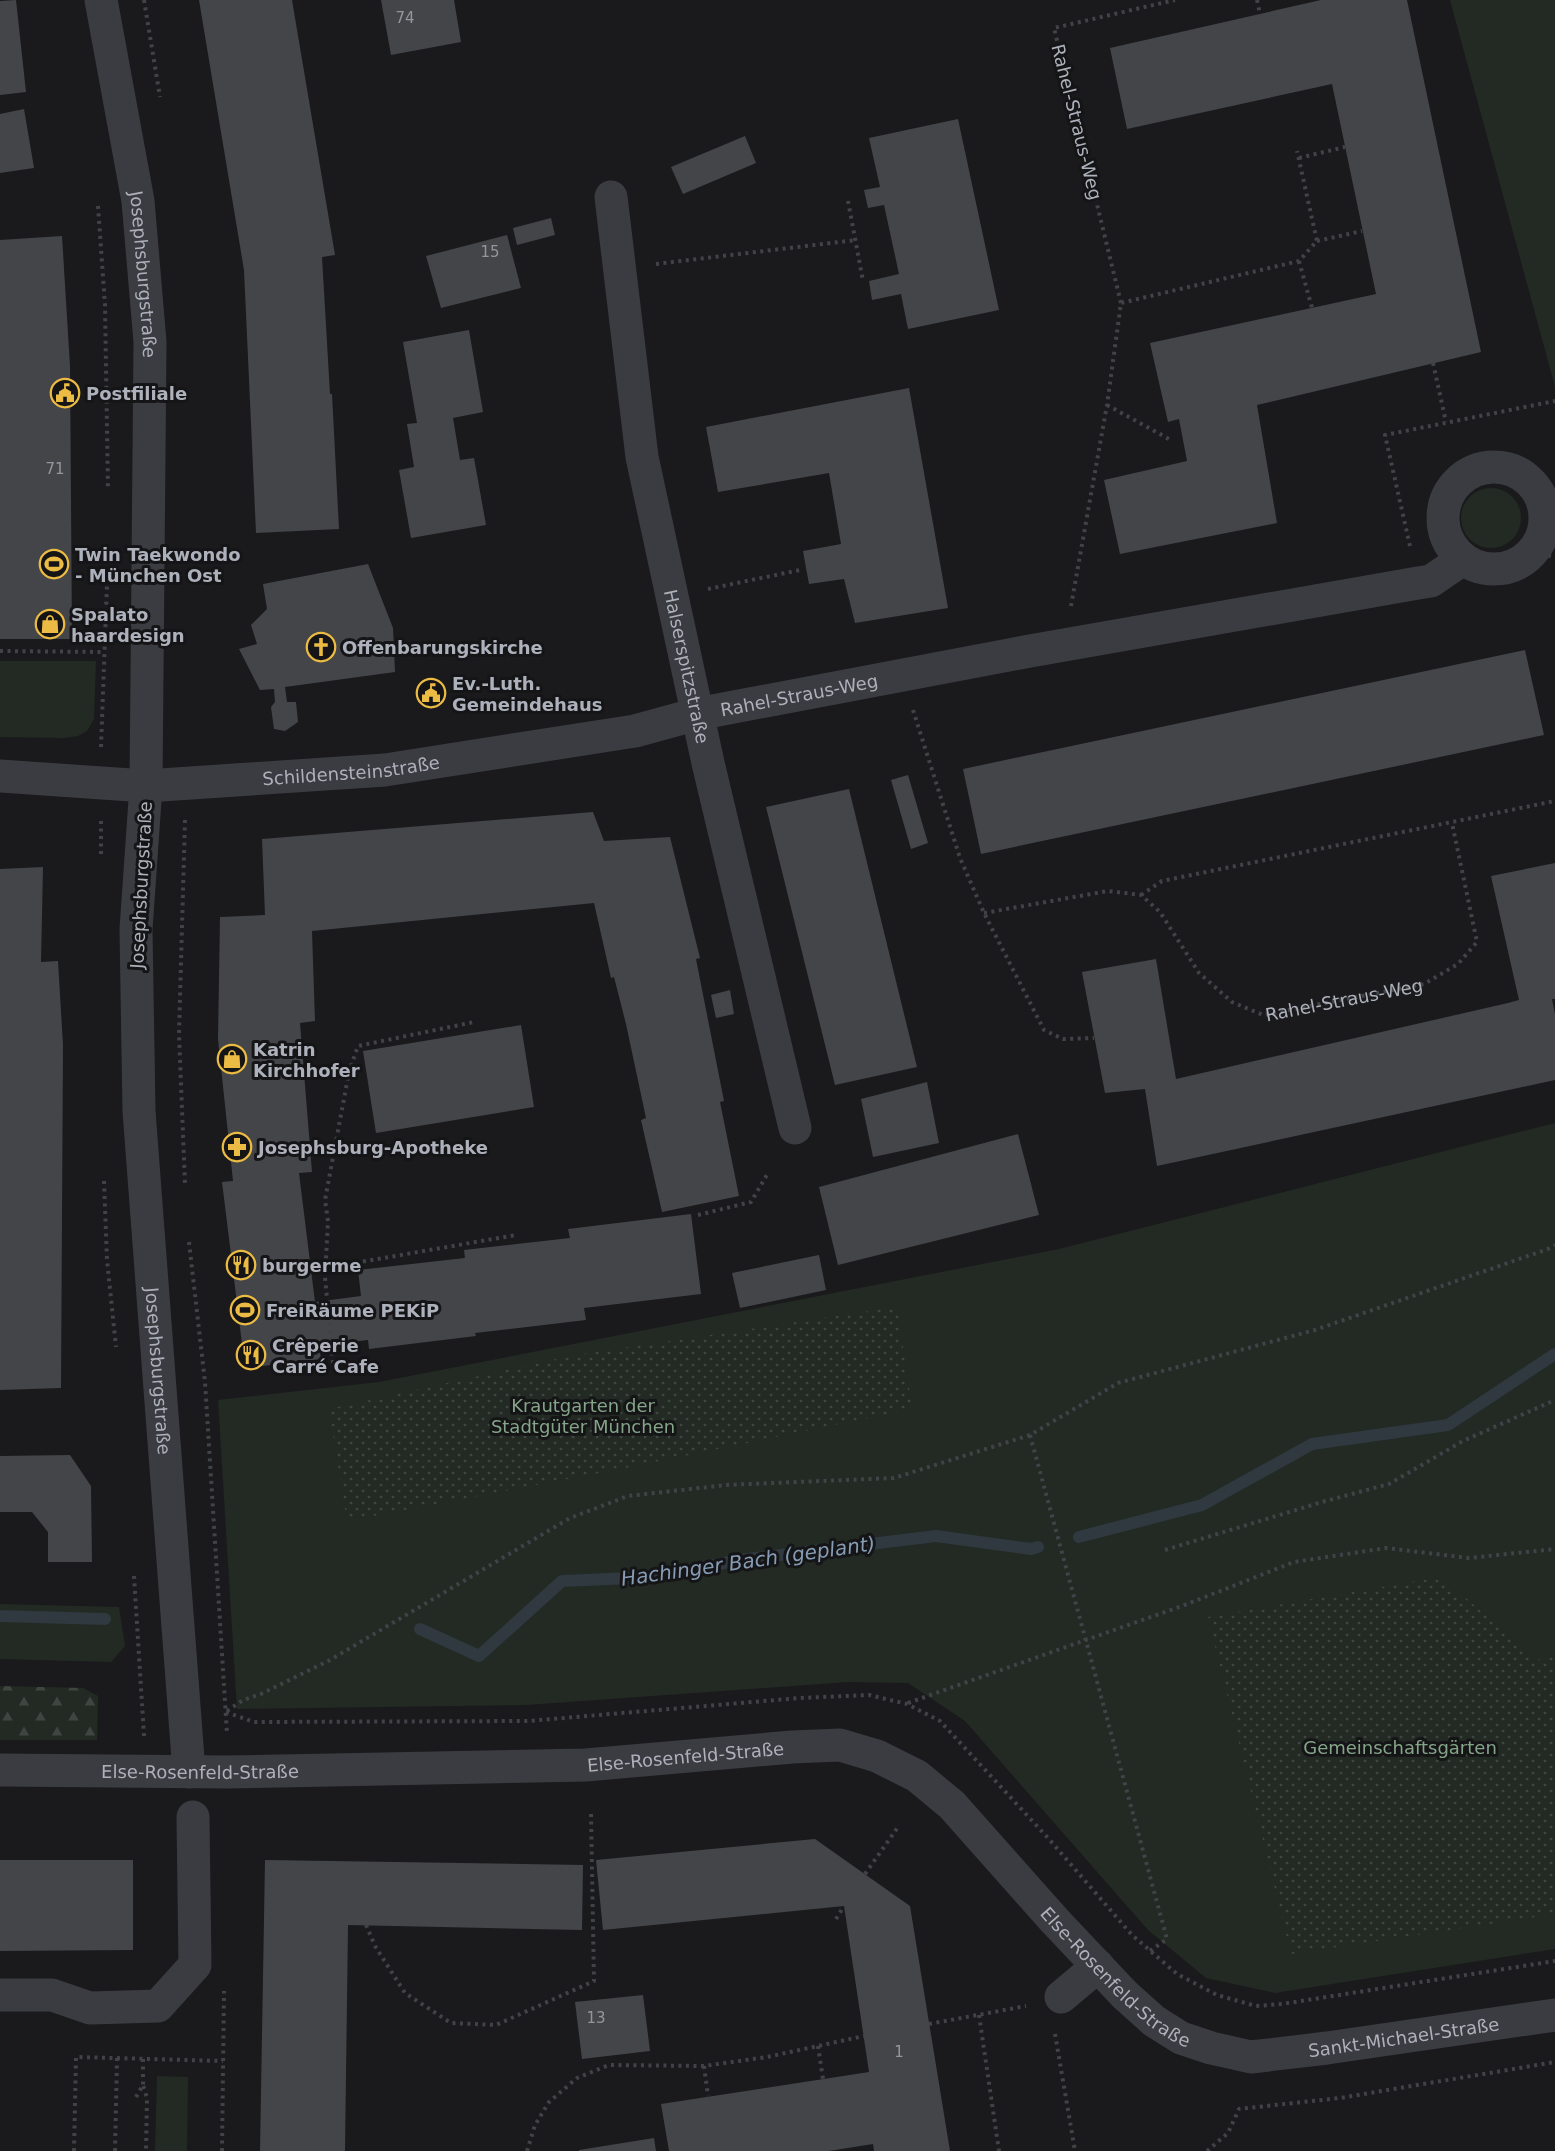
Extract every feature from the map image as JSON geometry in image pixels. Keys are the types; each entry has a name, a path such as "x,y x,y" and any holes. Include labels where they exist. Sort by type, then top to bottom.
{"street":[{"name":"Josephsburgstraße","path":"101,0 138,201 150,342 146,786 136,929 139,1112 189,1772"},
{"name":"Halserspitzstraße","path":"611,197 642,457 697,714 795,1128"},
{"path":"1501,466 1517,472 1531,482 1541,495 1545,512 1544,529 1538,545 1544,554 1527,558 1512,566 1495,569 1478,567 1463,559 1451,547 1444,531 1442,514 1446,498 1455,483 1468,472 1484,467 1501,466"},
{"name":"Rahel-Straus-Weg","path":"697,714 1062,645 1418,584 1431,581 1463,559"},
{"name":"Schildensteinstraße","path":"0,776 146,786 385,771 635,732 697,714"},
{"name":"Else-Rosenfeld-Straße","path":"0,1770 189,1772 586,1766 792,1747 840,1745 877,1756 917,1776 952,1805 1125,1995 1154,2021 1180,2038 1211,2048 1251,2056"},
{"path":"0,1995 52,1995 90,2008 158,2006 195,1965 194,1817"},
{"path":"1055,1999 1098,1966"},
{"name":"Sankt-Michael-Straße","path":"1251,2056 1327,2048 1555,2015"}],"path":[{"name":"Rahel-Straus-Weg","path":"1062,645 1074,591 1107,405 1121,303 1054,27 1175,0"},
{"path":"1257,0 1260,14"},
{"path":"1299,158 1345,147"},
{"path":"1297,152 1317,241"},
{"path":"848,201 863,281"},
{"path":"1121,303 1299,261 1317,241 1362,231"},
{"path":"620,268 856,240"},
{"path":"1299,261 1312,308"},
{"path":"1433,363 1446,422"},
{"path":"1412,556 1385,435 1555,401"},
{"path":"1107,405 1169,439"},
{"path":"702,590 800,570"},
{"path":"0,651 105,652"},
{"name":"Rahel-Straus-Weg","path":"902,675 960,858 984,913 1044,1030 1063,1039 1094,1038"},
{"path":"185,1193 178,1034 186,783"},
{"path":"984,913 1108,891 1141,895 1162,881 1555,801"},
{"name":"Rahel-Straus-Weg","path":"1141,895 1160,912 1199,973 1232,1002 1263,1015 1424,984 1458,964 1477,942 1452,823"},
{"path":"333,1363 326,1268 328,1221 325,1200 349,1072 358,1046 474,1022"},
{"path":"698,1215 752,1202 768,1173"},
{"path":"326,1268 516,1235"},
{"path":"189,1238 205,1382 226,1712"},
{"path":"226,1712 243,1700 261,1694 330,1660 570,1518 628,1496 726,1485 894,1478 1029,1435 1118,1383 1315,1330 1555,1245"},
{"path":"1165,1550 1389,1484 1464,1441 1555,1400"},
{"path":"1029,1435 1167,1939 1150,1951"},
{"path":"907,1704 1182,1606 1294,1562 1386,1548 1469,1558 1555,1549"},
{"path":"184,1716 226,1712 254,1722 528,1721 800,1698 869,1695 907,1704 940,1721 1048,1838 1132,1935 1177,1974 1217,1995 1256,2006 1555,1961"},
{"path":"366,1925 375,1946 405,1993 451,2023 496,2025 594,1981 591,1813"},
{"path":"865,1874 898,1827"},
{"path":"836,1919 844,1906"},
{"path":"929,2024 1055,1999 1075,2151"},
{"path":"979,2015 999,2151"},
{"path":"527,2151 535,2126 549,2102 577,2078 609,2066 704,2066 767,2057 864,2036"},
{"path":"818,2046 823,2079"},
{"path":"74,2151 76,2057 223,2061"},
{"path":"115,2151 117,2058"},
{"path":"142,2059 143,2085 147,2098 147,2151"},
{"path":"1207,2151 1228,2133 1239,2109 1340,2098 1555,2062"},
{"path":"704,2066 708,2096"},
{"path":"136,2097 143,2085"}],"green space":[{"path":"1450,0 1555,0 1555,387"},
{"path":"1485,488 1497,488 1508,493 1516,501 1521,518 1519,530 1508,543 1497,548 1485,548 1474,543 1466,535 1461,524 1461,512 1466,501 1474,493"},
{"path":"0,661 96,661 94,719 87,731 78,736 64,738 0,737"},
{"path":"1555,1123 1555,1949 1275,1993 1206,1978 1148,1930 965,1721 908,1683 848,1682 526,1705 237,1709 218,1400 379,1382 1059,1249"},
{"name":"Krautgarten der Stadtgüter München","path":"897,1307 912,1409 625,1468 347,1521 329,1409 570,1356"},
{"name":"Gemeinschaftsgärten","path":"1434,1578 1467,1599 1537,1660 1555,1656 1555,1914 1291,1954 1208,1617"},
{"path":"0,1604 119,1607 125,1646 111,1662 0,1659"},
{"path":"0,1686 83,1688 98,1696 97,1740 0,1740"},
{"path":"157,2076 188,2077 187,2151 155,2151"}],"building":[{"path":"16,0 26,92 0,95 0,1"},
{"path":"199,0 292,0 335,255 322,257 339,529 256,533 244,270"},
{"path":"381,0 454,0 461,42 391,55"},
{"path":"1321,0 1407,0 1481,352 1257,405 1277,523 1120,554 1104,480 1187,461 1179,419 1168,422 1150,343 1376,294 1332,84 1127,129 1110,48"},
{"path":"24,109 34,168 0,173 0,114"},
{"path":"958,119 999,310 908,329 901,294 872,300 869,281 899,274 884,205 868,208 864,190 880,187 869,138"},
{"path":"745,136 756,163 683,194 671,167"},
{"path":"551,218 555,235 517,245 513,228"},
{"path":"507,235 521,288 441,308 426,256"},
{"path":"62,236 70,366 72,639 0,639 0,240"},
{"path":"469,330 483,412 453,418 460,460 474,458 486,525 411,538 399,470 414,467 407,424 417,423 403,342"},
{"path":"909,388 948,608 855,623 844,579 809,584 803,551 841,544 829,473 718,492 706,427"},
{"name":"Offenbarungskirche","path":"368,564 393,628 395,672 285,687 287,702 296,702 298,722 285,731 274,729 271,707 275,702 274,689 260,690 239,649 257,644 251,625 267,609 263,584"},
{"path":"1525,650 1544,735 981,854 963,769"},
{"path":"908,775 928,843 911,849 891,780"},
{"path":"849,789 917,1067 835,1085 766,807"},
{"path":"593,812 604,841 670,837 700,958 696,959 724,1101 720,1102 739,1196 662,1212 641,1120 646,1118 626,1024 614,977 611,978 594,903 312,931 315,1021 300,1023 312,1172 299,1173 315,1302 361,1296 358,1270 465,1258 464,1250 570,1238 568,1229 691,1214 701,1294 584,1308 586,1320 475,1333 476,1336 369,1349 368,1340 319,1346 321,1359 245,1368 222,1182 233,1181 218,1039 220,917 265,915 262,839"},
{"path":"1555,863 1555,999 1552,999 1555,1014 1555,1080 1157,1166 1145,1089 1105,1093 1082,972 1156,959 1176,1079 1508,1003 1519,1000 1491,876"},
{"path":"43,867 41,962 58,961 63,1045 61,1388 0,1390 0,869"},
{"path":"730,990 734,1014 716,1018 711,995"},
{"path":"521,1025 534,1107 376,1133 363,1051"},
{"path":"927,1082 939,1143 873,1157 861,1099"},
{"path":"1018,1134 1039,1215 838,1265 819,1187"},
{"path":"819,1255 826,1290 740,1308 732,1273"},
{"path":"70,1455 91,1486 92,1562 48,1562 48,1532 32,1512 0,1512 0,1456"},
{"path":"815,1839 910,1906 950,2151 874,2151 873,2144 829,2151 669,2151 661,2104 869,2072 844,1906 603,1930 596,1860"},
{"path":"0,1860 133,1860 133,1950 0,1951"},
{"path":"265,1860 583,1865 582,1930 348,1925 345,2151 260,2151"},
{"path":"643,1995 650,2051 582,2059 575,2002"},
{"path":"654,2138 656,2151 579,2151 579,2150"}],"waterway":[{"name":"Hachinger Bach (geplant)","path":"1079,1537 1202,1505 1312,1444 1448,1425 1555,1354"},
{"name":"Hachinger Bach (geplant)","path":"420,1629 479,1656 562,1581 654,1577 739,1560 936,1536 1031,1549 1038,1547"},
{"name":"Hachinger Bach (geplant)","path":"0,1616 105,1619"}],"place":[{"name":"Postfiliale","path":"65,393"},
{"name":"Twin Taekwondo - München Ost","path":"54,564"},
{"name":"Spalato haardesign","path":"50,624"},
{"name":"Offenbarungskirche","path":"321,647"},
{"name":"Ev.-Luth. Gemeindehaus","path":"431,693"},
{"name":"Katrin Kirchhofer","path":"232,1059"},
{"name":"Josephsburg-Apotheke","path":"237,1147"},
{"name":"burgerme","path":"241,1265"},
{"name":"FreiRäume PEKiP","path":"245,1310"},
{"name":"Crêperie Carré Cafe","path":"251,1355"}]}
